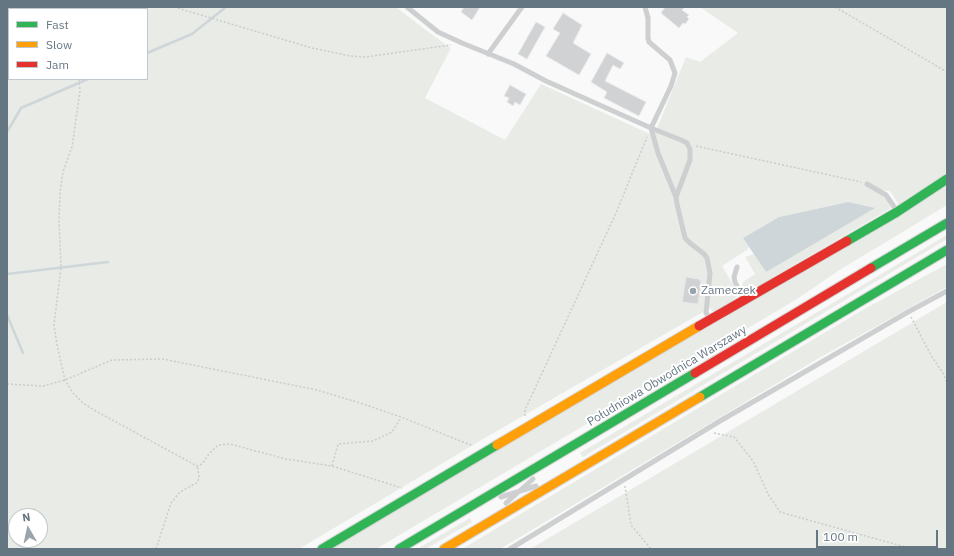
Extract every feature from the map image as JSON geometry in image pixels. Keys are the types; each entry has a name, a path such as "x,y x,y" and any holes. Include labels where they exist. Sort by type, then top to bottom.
{"main road":[{"path":"322,549 526,428 897,212 947,179"},
{"name":"Południowa Obwodnica Warszawy","path":"399,549 947,224"},
{"path":"444,549 947,250"}],"lane":[{"path":"407,7 438,32 514,64 546,81 687,144 690,149 690,160 676,197"},
{"path":"488,54 522,7"},
{"path":"646,7 649,42 670,60 675,72 671,86 651,128 658,153 676,197 685,238 707,258 710,273 706,313 711,320"},
{"path":"867,184 886,195 897,212"},
{"path":"737,267 734,277 735,282 745,301"},
{"path":"510,549 704,431 947,290"},
{"path":"503,506 560,453"},
{"path":"546,482 572,473"},
{"path":"466,509 539,484"},
{"path":"477,530 498,510"}],"path":[{"path":"174,7 312,48 350,56 365,57 462,43"},
{"path":"835,7 947,72"},
{"path":"79,80 80,90 72,147 63,172 60,193 58,221 61,267 54,325 57,345 65,380 73,393 83,403 197,466 199,475 198,482 180,492 171,503 156,549"},
{"path":"526,428 525,410 616,213 651,128"},
{"path":"687,144 867,184"},
{"path":"908,312 932,357 943,373 947,384"},
{"path":"7,384 43,386 65,380 112,360 163,360 317,390 401,417 473,445"},
{"path":"332,466 338,444 373,441 392,432 401,417"},
{"path":"704,431 734,437 753,461 768,494 780,512 915,549"},
{"path":"197,466 202,464 218,445 230,444 286,459 332,466 403,488"},
{"path":"624,480 631,525 651,549"}],"shaded area":[{"path":"69,7 396,7 451,48 425,98 505,140 541,84 654,136 686,57 700,62 738,33 700,7 947,7 947,174 899,205 890,191 876,190 888,201 891,208 746,293 742,288 743,282 755,274 745,257 754,254 766,272 848,202 779,217 743,238 749,247 747,250 722,266 739,295 715,314 710,308 483,439 299,549 7,549 7,25 8,80 148,80 148,8"},
{"path":"947,183 947,205 838,271 797,299 376,549 327,549"},
{"path":"848,202 875,208 766,272 743,238 779,217"},
{"path":"947,235 947,239 583,457 580,453"},
{"path":"947,264 947,287 819,358 500,549 462,549 861,311"},
{"path":"947,302 947,549 530,549 620,496"},
{"path":"470,518 472,522 426,549 417,549"}],"building":[{"path":"464,7 480,7 472,20 461,12"},
{"path":"665,7 685,7 682,10 689,15 687,17 689,19 679,28 661,13"},
{"path":"563,13 582,25 573,43 591,54 579,75 546,56 560,33 553,29"},
{"path":"536,22 545,27 527,59 518,54"},
{"path":"607,53 624,63 620,69 613,65 605,81 646,102 639,116 604,98 607,92 591,82"},
{"path":"510,85 526,94 520,105 515,102 513,106 507,102 509,98 504,96"},
{"name":"Zameczek","path":"686,277 699,279 701,282 698,304 682,302"}],"waterway":[{"path":"148,53 192,34 226,7"},
{"path":"7,132 21,108 86,80"},
{"path":"7,274 108,262"},
{"path":"7,315 23,353"}],"traffic: fast":[{"path":"847,241 897,212 947,179"},
{"path":"871,268 947,223"},
{"path":"700,397 947,250"},
{"path":"399,549 695,373"},
{"path":"322,549 497,445"}],"traffic: slow":[{"path":"497,445 699,326"},
{"path":"444,549 700,397"}],"traffic: jam":[{"path":"699,326 847,241"},
{"path":"695,373 871,268"}],"place":[{"name":"Zameczek","path":"693,291"}]}
